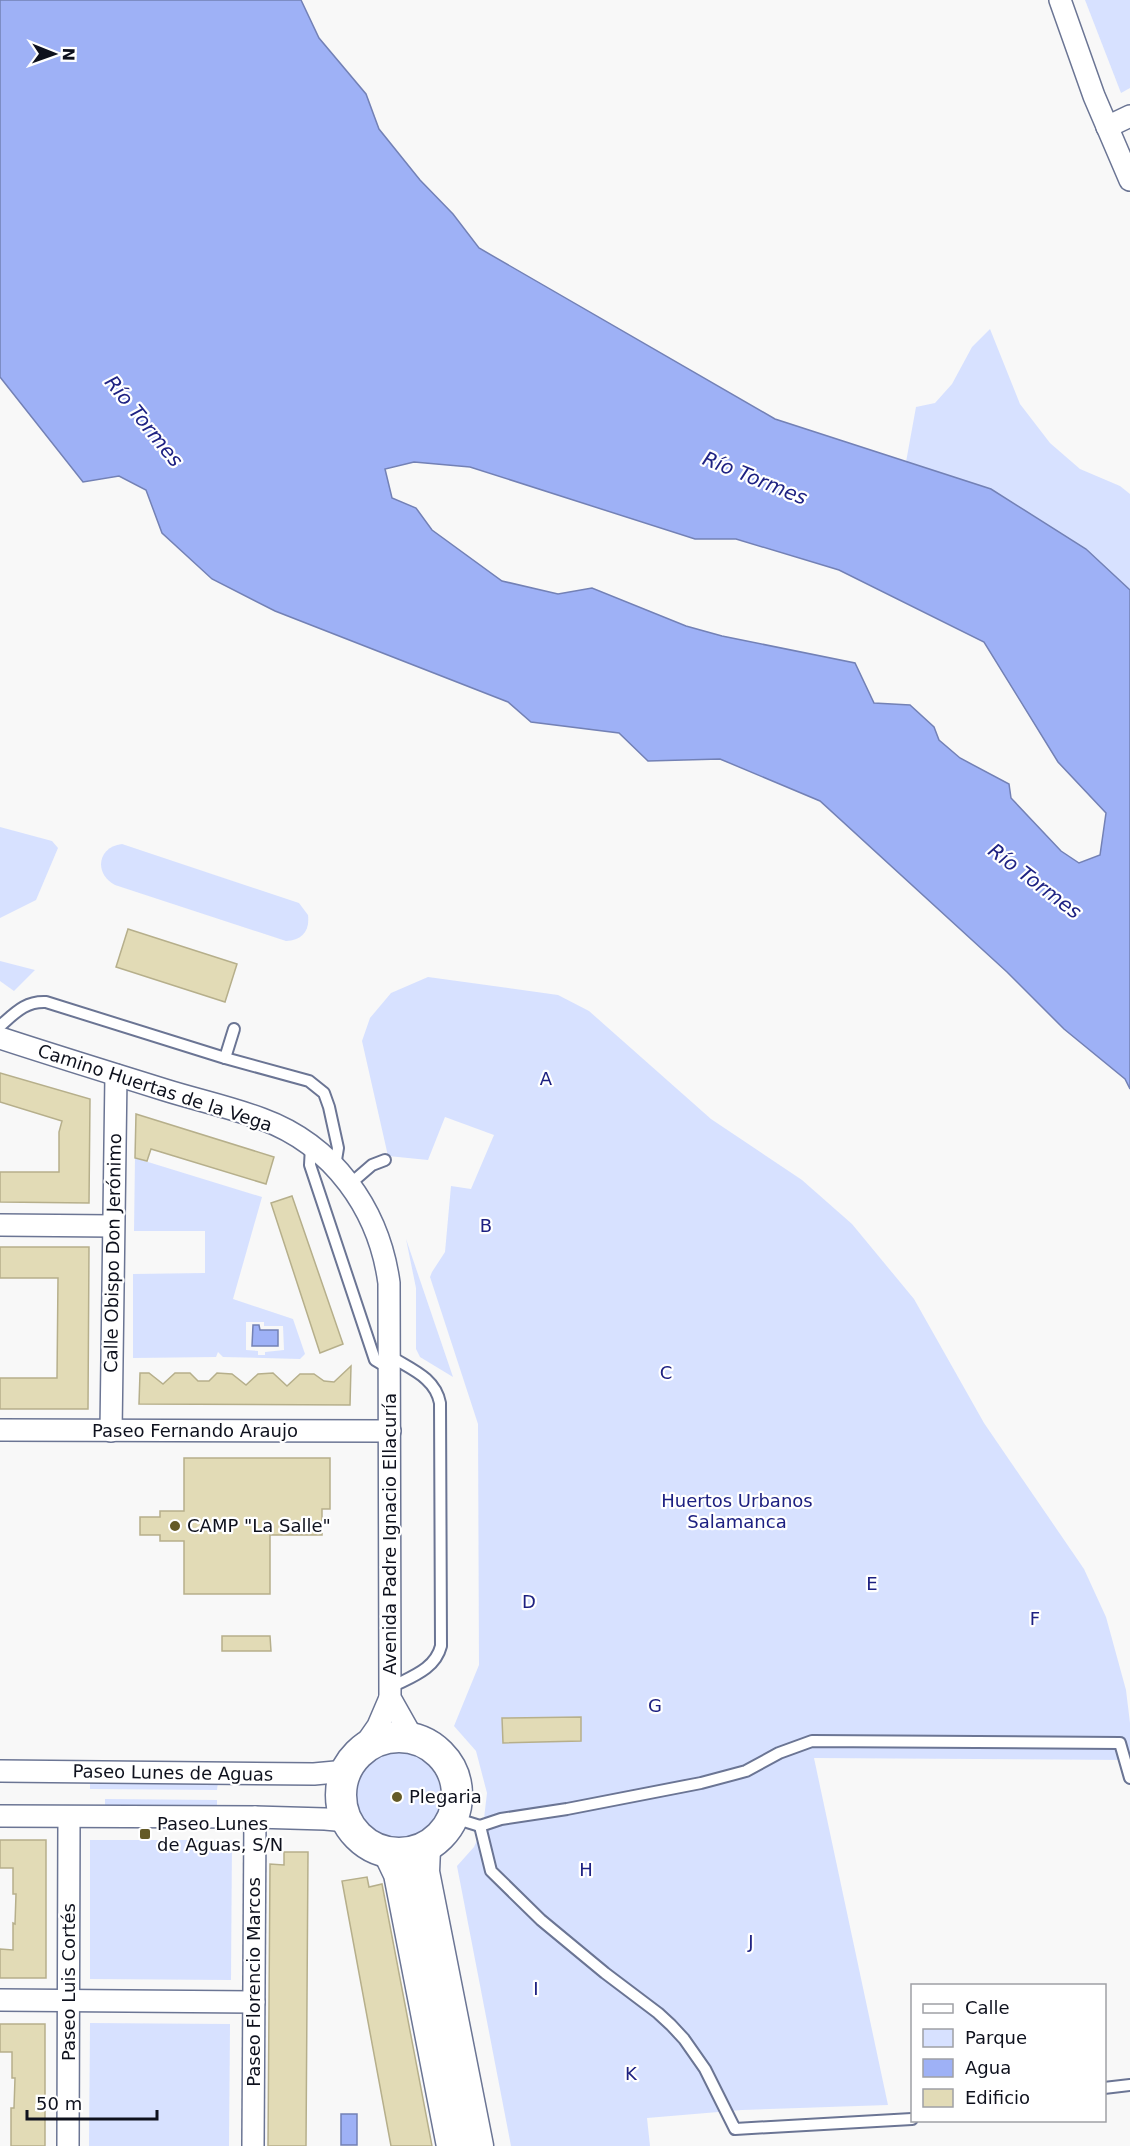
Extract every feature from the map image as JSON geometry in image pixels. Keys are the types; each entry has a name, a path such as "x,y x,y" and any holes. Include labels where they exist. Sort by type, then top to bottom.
{"main road":[{"path":"394,1736 412,1737 433,1746 448,1762 457,1783 457,1805 467,1822 443,1835 426,1848 414,1852 389,1853 372,1847 357,1836 347,1821 341,1805 341,1788 354,1760 377,1740 394,1736"},
{"path":"426,1848 424,1872 478,2146"},
{"path":"389,1853 399,1874 452,2146"}],"street":[{"path":"1059,0 1107,127 1130,180"},
{"path":"1107,127 1130,116"},
{"name":"Camino Huertas de la Vega","path":"0,1038 262,1119 310,1146 335,1166"},
{"name":"Calle Obispo Don Jerónimo","path":"111,1431 116,1075"},
{"name":"Avenida Padre Ignacio Ellacuría","path":"335,1166 350,1184 372,1220 386,1264 390,1306 390,1693 378,1726 354,1760"},
{"path":"0,1225 113,1226"},
{"name":"Paseo Fernando Araujo","path":"0,1431 390,1431"},
{"name":"Avenida Padre Ignacio Ellacuría","path":"390,1693 412,1737"},
{"name":"Paseo Lunes de Aguas","path":"0,1771 323,1774 354,1760"},
{"path":"0,1816 325,1818 347,1821"},
{"name":"Paseo Luis Cortés","path":"68,2146 69,1817"},
{"name":"Paseo Florencio Marcos","path":"253,2146 255,1817"},
{"path":"0,2000 254,2002"}],"lane":[{"path":"0,1026 23,1006 46,1002 225,1058 309,1081 324,1094 328,1107 338,1148 335,1166"},
{"path":"225,1058 234,1029"},
{"name":"Avenida Padre Ignacio Ellacuría","path":"310,1146 310,1165 375,1360 390,1363"},
{"path":"350,1184 372,1165 385,1160"},
{"path":"390,1363 429,1380 438,1393 440,1403 441,1646 431,1665 390,1693"},
{"path":"911,2119 735,2129 705,2069 678,2032 658,2013 550,1927 490,1871 467,1822 588,1805 702,1783 746,1771 779,1753 812,1741 1120,1743 1130,1778"},
{"path":"1106,2088 1130,2085"}],"green space":[{"path":"1085,0 1130,0 1130,88 1121,93"},
{"path":"990,329 1020,404 1050,443 1080,469 1120,486 1130,494 1130,590 1086,549 906,462 916,407 935,403 952,384 972,347"},
{"path":"0,827 52,841 58,848 36,900 0,918"},
{"path":"122,844 299,903 308,915 308,926 301,937 286,941 115,885 104,874 101,862 107,850"},
{"path":"0,961 35,970 14,991 0,981"},
{"name":"Huertos Urbanos Salamanca","path":"428,977 558,995 589,1011 711,1119 802,1180 852,1224 914,1299 984,1423 1084,1569 1106,1617 1126,1690 1130,1723 1130,1760 814,1758 888,2105 742,2110 647,2118 650,2146 511,2146 457,1866 474,1847 483,1827 487,1793 476,1751 454,1726 479,1665 478,1424 430,1277 445,1252 451,1186 471,1189 494,1135 445,1117 428,1160 388,1156 362,1041 370,1018 391,993"},
{"path":"135,1158 262,1197 233,1299 293,1319 305,1354 300,1359 223,1357 218,1352 216,1357 133,1358 133,1274 205,1273 205,1231 134,1231","holes":["246,1322 264,1322 264,1326 283,1326 284,1350 265,1352 265,1355 258,1355 258,1351 246,1350"]},
{"path":"406,1239 453,1377 420,1357 416,1349 416,1288"},
{"path":"397,1752 414,1756 428,1765 437,1779 441,1796 437,1813 428,1827 414,1836 397,1840 380,1836 366,1827 357,1813 353,1796 357,1779 366,1765 380,1756"},
{"path":"90,1781 218,1782 217,1790 90,1789"},
{"path":"105,1799 217,1800 217,1808 105,1808"},
{"path":"90,1840 232,1840 231,1980 90,1979"},
{"path":"90,2023 230,2024 229,2146 89,2146"}],"water":[{"name":"Río Tormes","path":"0,0 301,0 319,38 366,94 379,129 420,180 453,214 479,248 775,419 991,489 1086,549 1130,590 1130,1089 1125,1079 1064,1029 1007,972 820,801 720,759 648,761 619,733 531,722 508,702 275,611 212,579 162,533 146,490 119,476 83,482 0,377","holes":["414,462 470,467 695,539 736,539 839,570 984,642 1058,762 1106,813 1100,855 1079,863 1061,851 1011,798 1009,784 960,758 939,740 934,727 910,705 874,703 855,663 722,636 686,626 592,588 558,594 502,581 432,530 416,508 392,498 385,469"]},
{"path":"253,1325 259,1325 260,1330 278,1330 278,1346 252,1346"},
{"path":"341,2114 357,2114 357,2145 341,2145"}],"building":[{"path":"128,929 237,964 225,1002 116,967"},
{"path":"0,1073 90,1099 89,1203 0,1202 0,1172 59,1172 59,1132 62,1121 0,1102"},
{"path":"136,1114 274,1157 266,1184 151,1149 147,1161 135,1158"},
{"path":"292,1196 343,1344 320,1353 271,1203"},
{"path":"0,1247 89,1247 88,1409 0,1409 0,1378 57,1378 58,1278 0,1278"},
{"path":"351,1366 350,1405 139,1404 140,1373 149,1373 163,1384 175,1373 190,1373 198,1381 209,1381 217,1373 232,1374 246,1385 258,1374 273,1373 287,1386 300,1374 314,1374 324,1381 334,1382"},
{"name":"CAMP \"La Salle\"","path":"184,1458 330,1458 330,1509 322,1509 322,1535 270,1535 270,1594 184,1594 184,1541 160,1541 160,1535 140,1535 140,1517 160,1517 160,1511 184,1511"},
{"path":"222,1636 270,1636 271,1651 222,1651"},
{"path":"581,1717 581,1741 503,1743 502,1718"},
{"path":"0,1840 46,1840 46,1978 0,1978 0,1949 13,1950 16,1894 13,1894 13,1868 0,1868"},
{"path":"284,1852 308,1852 306,2146 268,2146 270,1864 284,1865"},
{"path":"367,1877 369,1887 382,1884 432,2146 391,2146 342,1881"},
{"path":"0,2024 45,2024 45,2146 11,2146 11,2108 14,2108 15,2078 12,2078 12,2052 0,2052"}],"place":[{"name":"CAMP \"La Salle\"","path":"175,1526"},
{"name":"Plegaria","path":"397,1797"},
{"name":"Paseo Lunes de Aguas, S/N","path":"145,1834"}],"park label":[{"name":"A","path":"546,1079"},
{"name":"B","path":"486,1226"},
{"name":"C","path":"666,1373"},
{"name":"E","path":"872,1584"},
{"name":"D","path":"529,1602"},
{"name":"F","path":"1035,1619"},
{"name":"G","path":"655,1706"},
{"name":"H","path":"586,1870"},
{"name":"J","path":"751,1942"},
{"name":"I","path":"536,1989"},
{"name":"K","path":"631,2074"}]}
